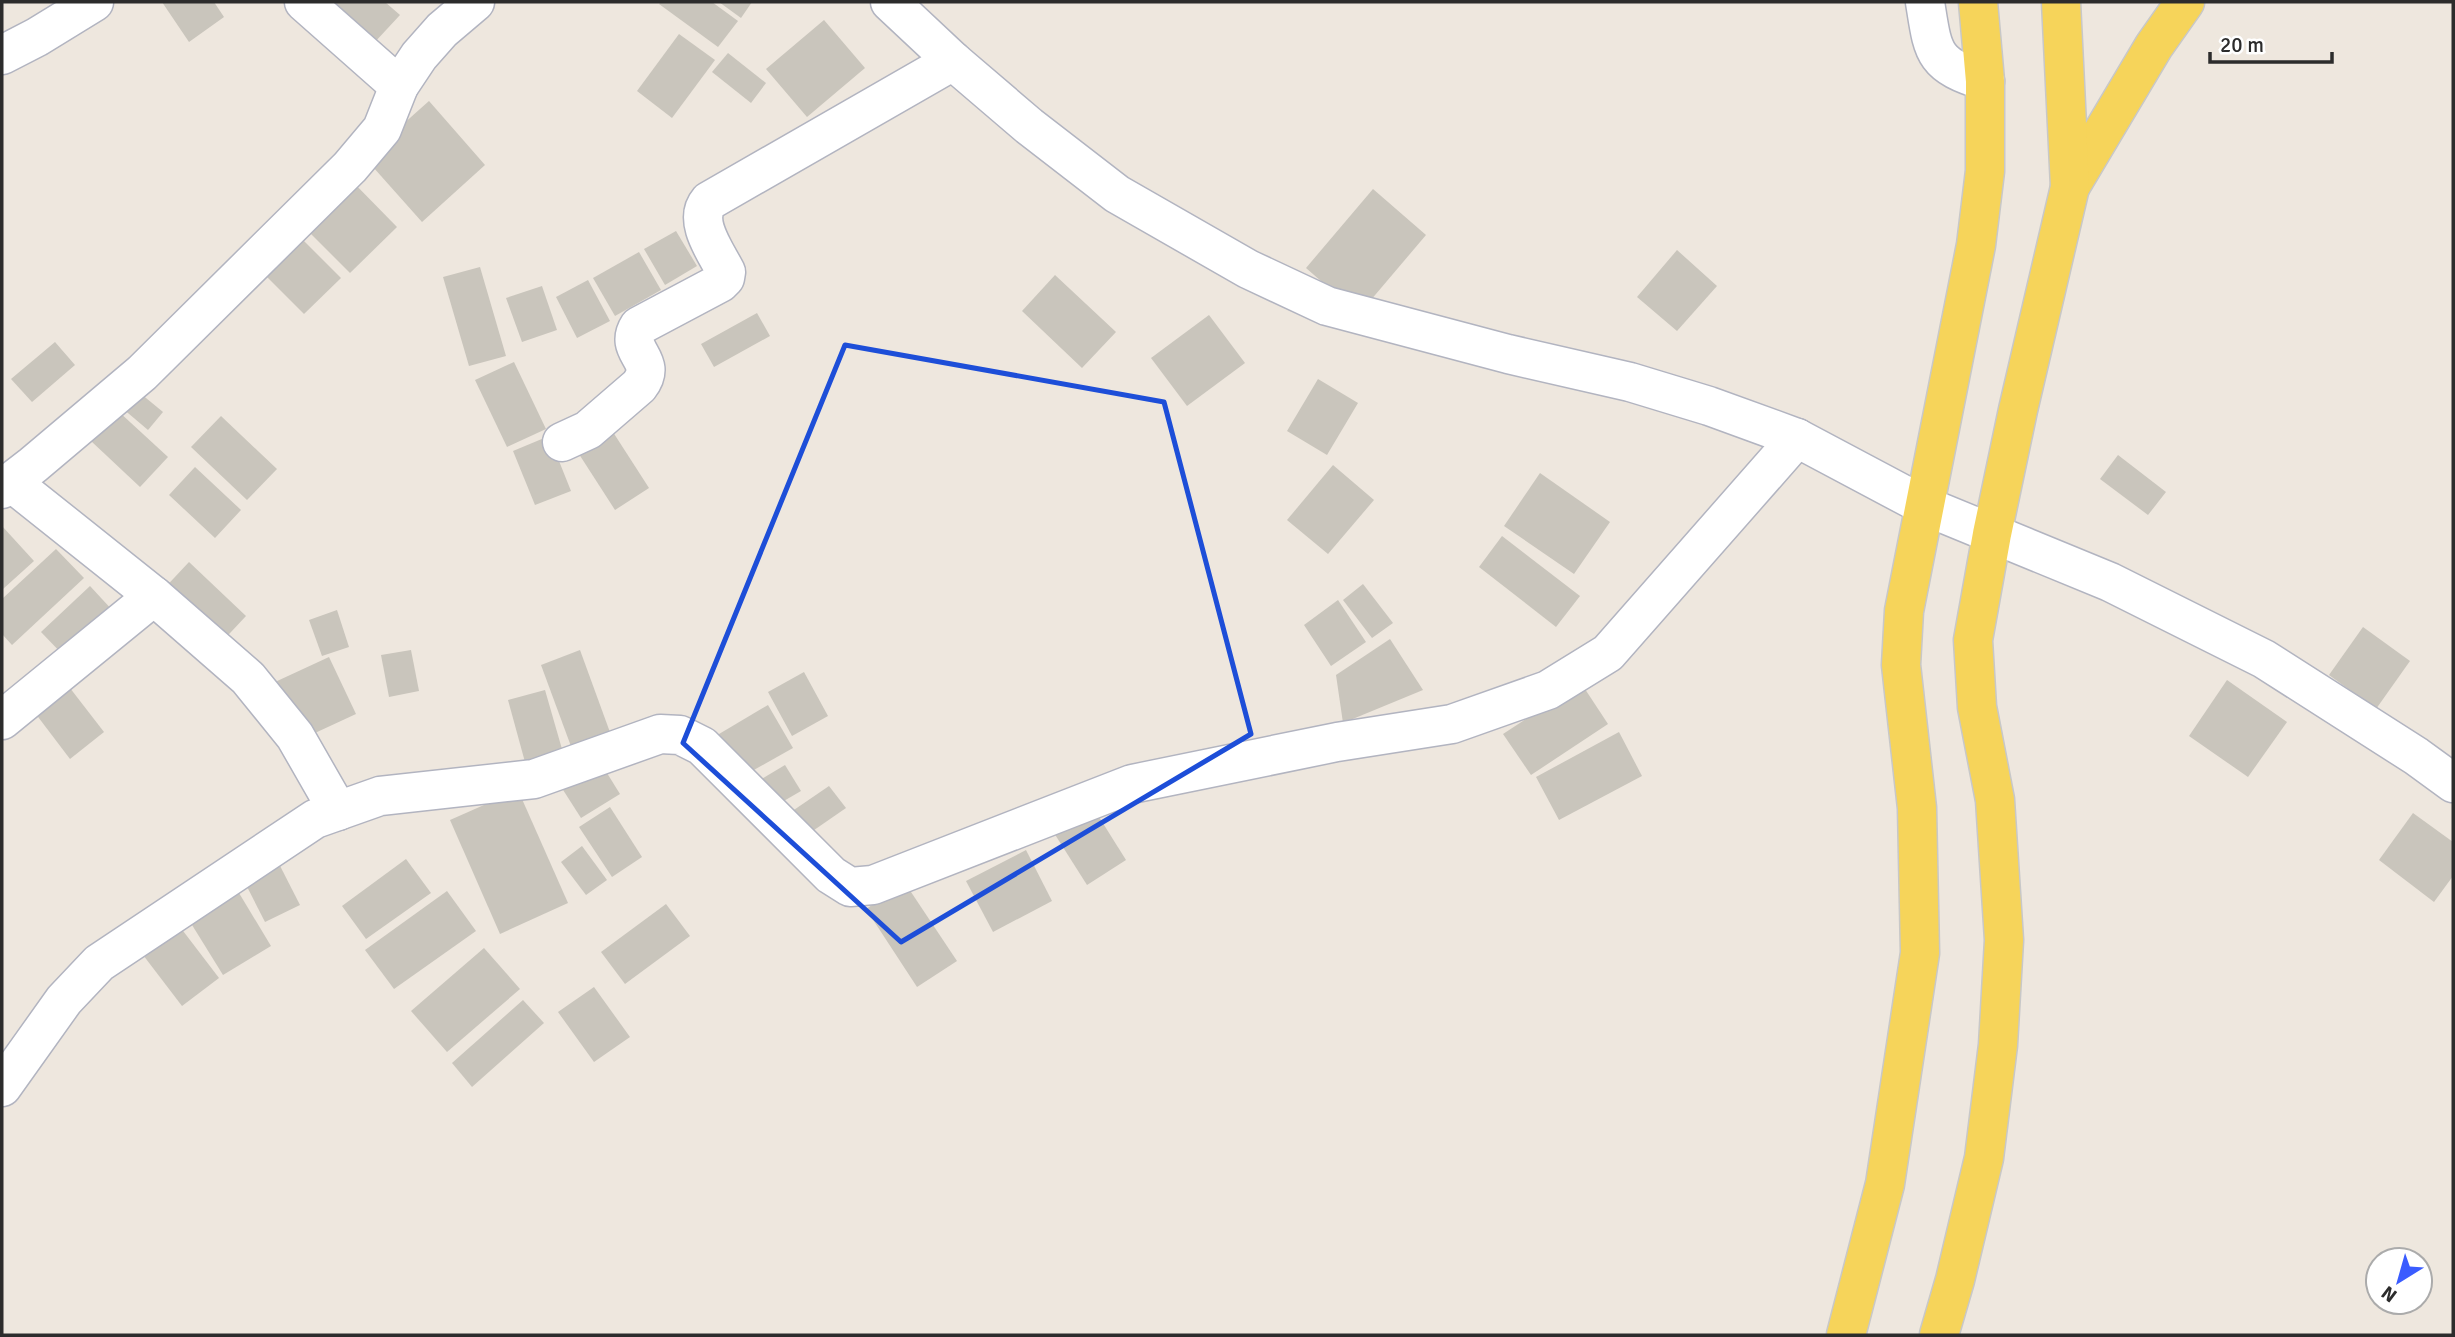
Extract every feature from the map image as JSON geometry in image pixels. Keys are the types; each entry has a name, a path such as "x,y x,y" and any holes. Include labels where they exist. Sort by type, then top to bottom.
{"main road":[{"path":"1846,1335 1885,1184 1920,953 1917,808 1901,665 1904,611 1976,244 1985,171 1985,81 1978,2"},
{"path":"1939,1335 1984,1157 1998,1045 2004,940 1995,800 1978,707 1973,640 2021,398 2070,187 2061,2"},
{"path":"2070,187 2154,46 2185,2"}],"street":[{"path":"2,55 94,2"},
{"path":"304,2 399,86"},
{"path":"338,811 295,736 248,678 154,596 6,486 142,373 350,167 382,129 399,86 419,56 442,30 475,2"},
{"path":"890,2 1029,126 1117,194 1248,269 1327,306 1508,354 1630,382 1709,406 1797,438 1925,506 2110,582 2264,659 2416,756 2453,783"},
{"path":"1925,2 1932,46 1944,62 1962,74 1985,81"},
{"path":"562,442 588,430 645,378 647,370 633,341 639,326 720,284 724,278 726,272 702,215 703,208 709,201 953,61"},
{"path":"2,1087 64,1000 99,963 315,819 380,796 534,779 660,734 680,735 702,746 831,875 849,887 873,885 1132,784 1337,742 1452,724 1548,690 1608,653 1797,438"},
{"path":"2,720 154,596"}],"highlighted area":[{"path":"845,345 1164,402 1251,734 901,942 683,743"}],"building":[{"path":"162,2 214,2 224,17 189,42"},
{"path":"327,2 385,2 400,15 374,43"},
{"path":"712,2 738,21 718,47 659,4"},
{"path":"719,2 752,2 741,18"},
{"path":"824,20 865,68 807,117 766,69"},
{"path":"679,34 715,60 672,118 637,91"},
{"path":"728,53 766,83 751,103 712,72"},
{"path":"429,101 485,165 422,222 365,158"},
{"path":"347,176 397,227 350,273 300,223"},
{"path":"1373,189 1426,235 1359,314 1306,268"},
{"path":"293,230 341,278 304,314 257,267"},
{"path":"676,231 697,266 665,285 644,249"},
{"path":"1677,250 1717,286 1677,331 1637,297"},
{"path":"639,252 661,290 615,316 593,278"},
{"path":"480,267 506,356 469,366 443,277"},
{"path":"1055,275 1116,332 1082,368 1022,311"},
{"path":"588,280 610,321 577,338 556,297"},
{"path":"542,286 557,330 522,342 506,298"},
{"path":"757,313 770,336 714,367 701,344"},
{"path":"1209,315 1245,363 1187,406 1151,358"},
{"path":"55,342 75,365 32,402 11,379"},
{"path":"514,362 546,429 507,447 475,380"},
{"path":"1318,379 1358,403 1327,455 1287,431"},
{"path":"129,384 163,412 148,430 115,402"},
{"path":"118,411 168,457 140,487 91,441"},
{"path":"221,416 277,469 247,500 191,447"},
{"path":"611,429 649,488 615,510 577,451"},
{"path":"549,436 571,491 535,505 513,451"},
{"path":"2118,455 2166,492 2148,515 2100,479"},
{"path":"1333,465 1374,500 1328,554 1287,520"},
{"path":"195,467 241,510 215,538 169,495"},
{"path":"1540,473 1610,522 1574,574 1504,526"},
{"path":"2,526 34,561 3,589 2,588"},
{"path":"1502,536 1580,596 1556,627 1479,567"},
{"path":"56,549 84,578 12,645 2,634 2,599"},
{"path":"189,562 246,616 216,648 159,594"},
{"path":"1363,584 1393,623 1372,638 1343,600"},
{"path":"90,586 114,612 66,658 41,632"},
{"path":"1338,600 1366,642 1331,666 1304,625"},
{"path":"337,610 349,647 322,656 309,620"},
{"path":"2363,627 2410,661 2376,709 2329,675"},
{"path":"1390,639 1423,690 1343,723 1336,675"},
{"path":"411,650 419,691 389,697 381,655"},
{"path":"580,650 611,735 572,749 541,665"},
{"path":"329,657 356,714 302,739 275,682"},
{"path":"804,672 828,716 792,736 768,692"},
{"path":"63,679 104,732 70,759 29,705"},
{"path":"2227,680 2287,722 2248,777 2189,736"},
{"path":"1581,683 1608,724 1531,775 1503,734"},
{"path":"545,690 566,763 528,773 508,700"},
{"path":"768,705 793,748 738,779 714,737"},
{"path":"1619,732 1642,776 1559,820 1536,777"},
{"path":"597,757 620,794 581,818 558,782"},
{"path":"785,765 801,791 770,809 755,783"},
{"path":"829,786 846,808 804,837 788,814"},
{"path":"518,790 568,903 500,934 450,820"},
{"path":"610,807 642,857 612,877 579,827"},
{"path":"1094,809 1126,860 1087,885 1054,833"},
{"path":"2413,813 2453,842 2453,876 2434,902 2379,860"},
{"path":"582,846 607,880 586,895 561,862"},
{"path":"1026,850 1052,901 993,932 966,881"},
{"path":"275,856 300,905 265,922 240,873"},
{"path":"406,859 431,893 366,939 342,906"},
{"path":"233,883 271,946 223,975 184,912"},
{"path":"905,883 957,961 917,987 866,909"},
{"path":"447,891 476,931 394,989 365,950"},
{"path":"666,904 690,936 625,984 601,952"},
{"path":"177,923 219,978 182,1006 140,951"},
{"path":"484,948 520,989 447,1052 411,1011"},
{"path":"594,987 630,1037 594,1062 558,1012"},
{"path":"523,1000 544,1023 472,1087 452,1063"}]}
